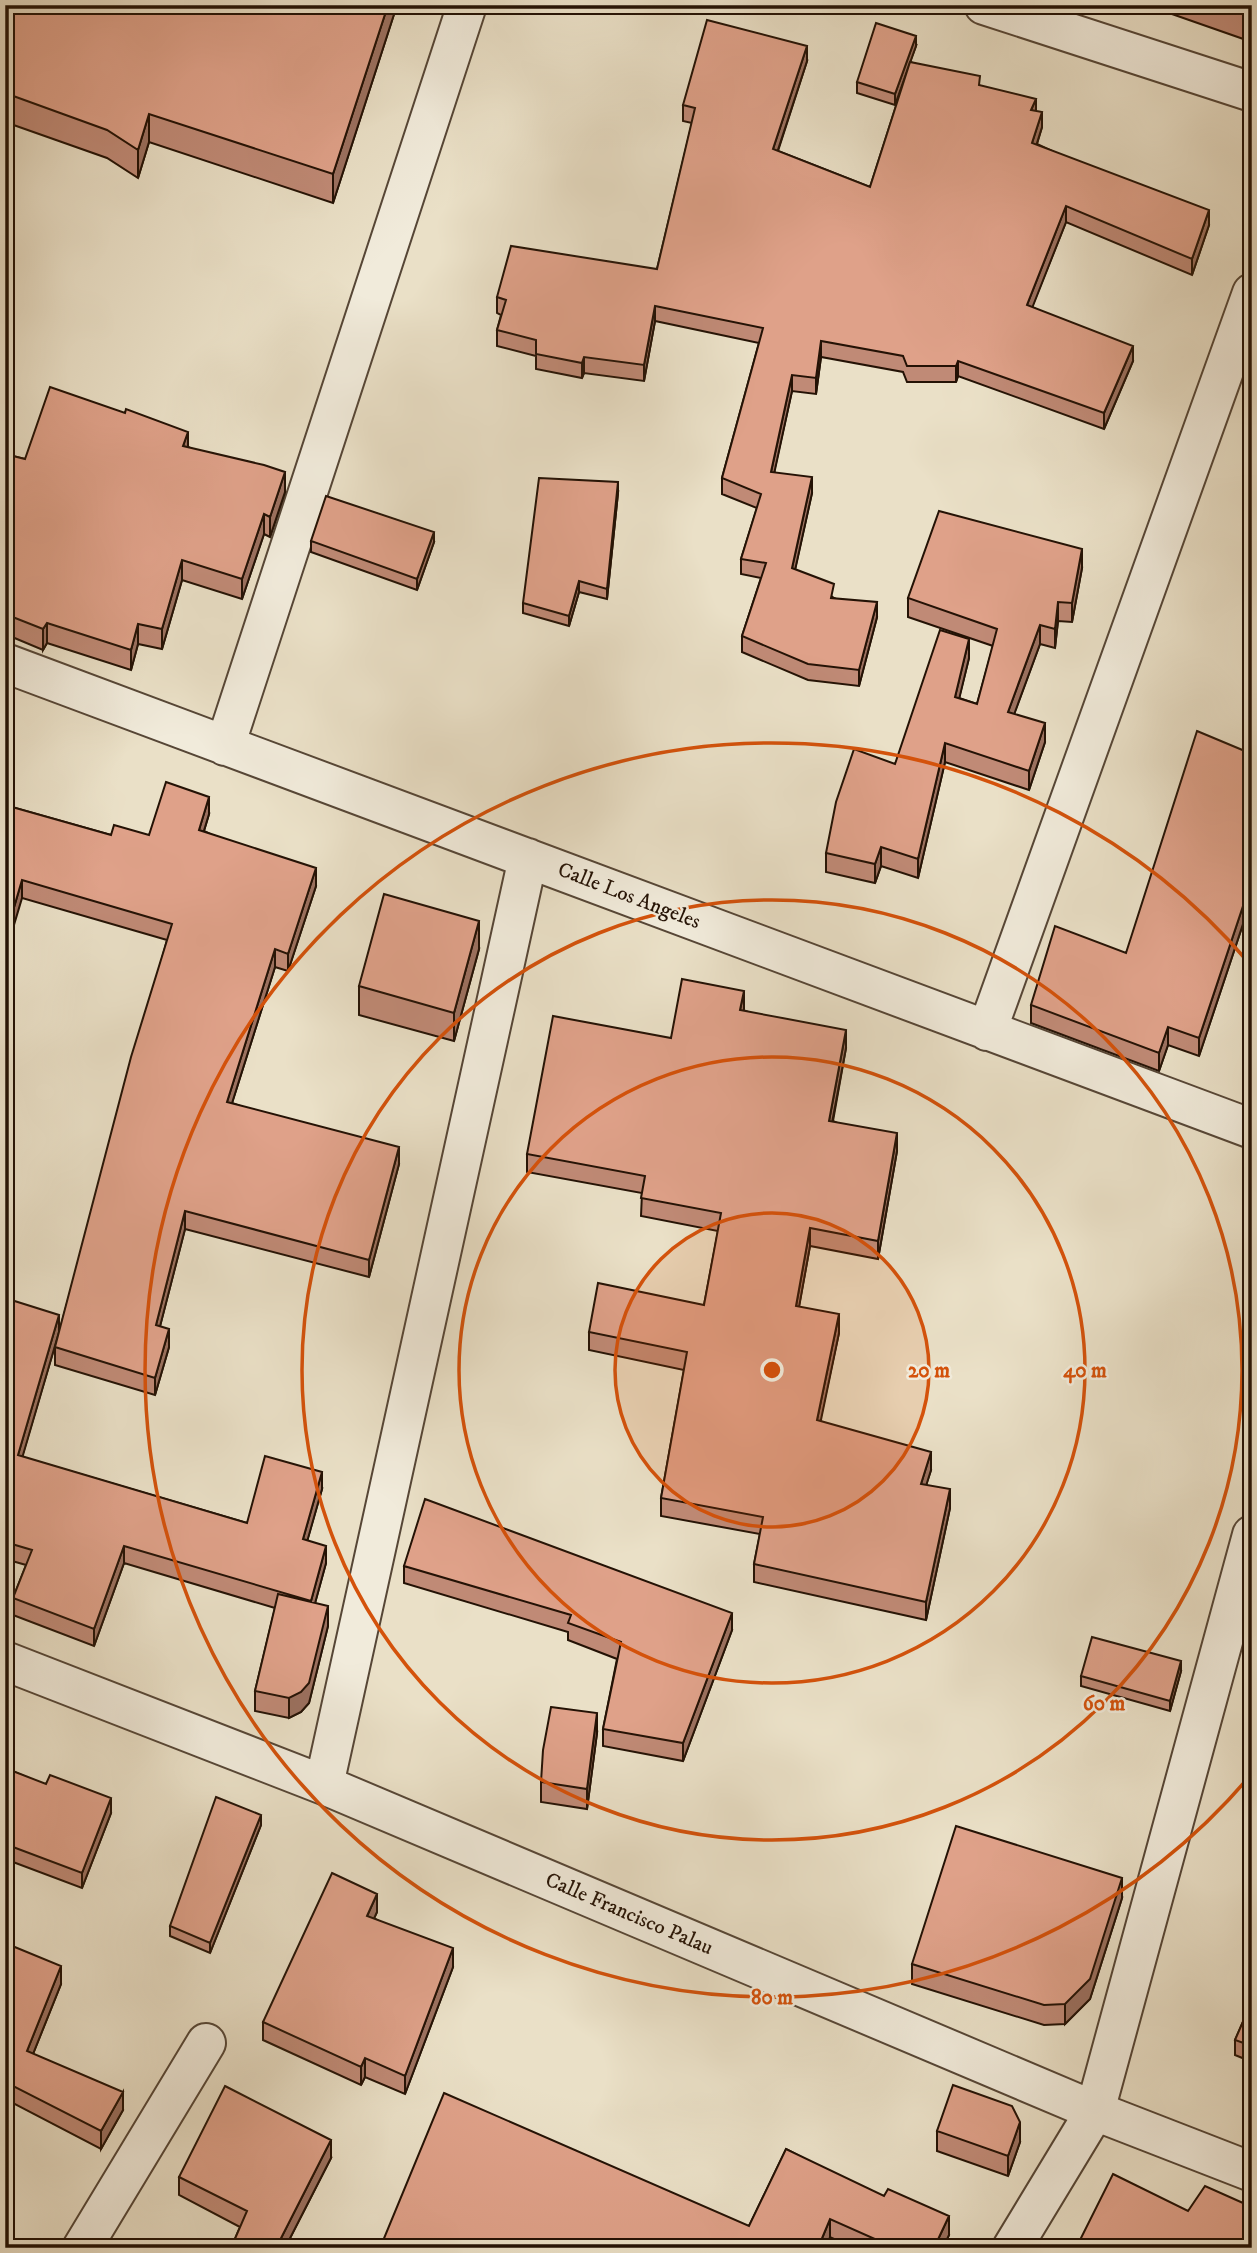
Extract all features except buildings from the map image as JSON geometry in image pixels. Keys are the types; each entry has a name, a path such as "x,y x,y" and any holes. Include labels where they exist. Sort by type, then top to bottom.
{"street":[{"path":"225,746 467,5"},
{"path":"984,5 1252,92"},
{"path":"987,1031 1252,293"},
{"name":"Calle Los Angeles","path":"5,663 1252,1129"},
{"path":"324,1785 528,858"},
{"path":"1012,2248 1095,2111 1252,1535"},
{"name":"Calle Francisco Palau","path":"5,1661 324,1785 1095,2111 1252,2172"},
{"path":"82,2248 206,2043"}]}
